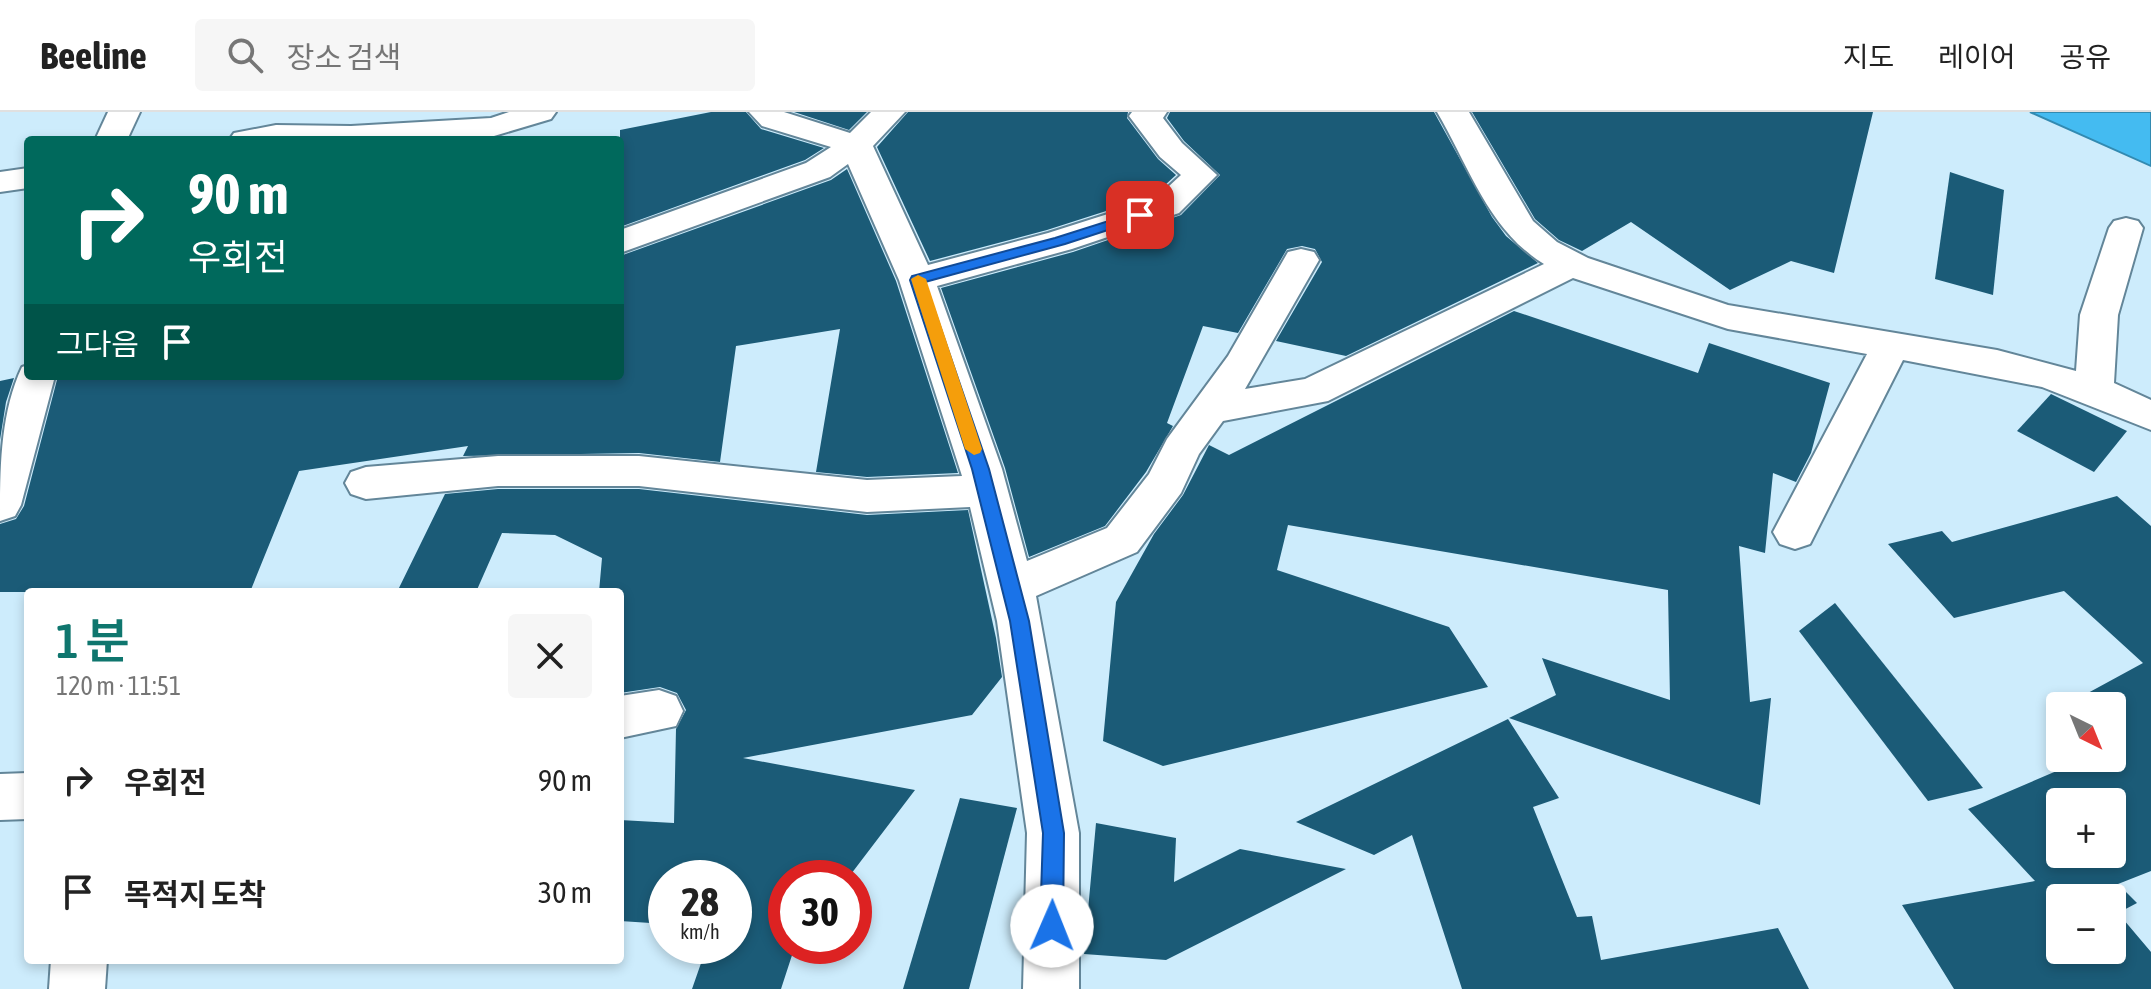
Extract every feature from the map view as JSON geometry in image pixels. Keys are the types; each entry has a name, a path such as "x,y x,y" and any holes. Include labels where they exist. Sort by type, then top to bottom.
{"street":[{"path":"113,136 124,112"},
{"path":"270,136 351,136 540,112"},
{"path":"765,112 773,119 856,145 917,280 987,491 1020,621 1053,833 1051,989"},
{"path":"624,241 818,170 856,145 889,112"},
{"path":"917,280 1060,241 1167,206 1201,175 1171,150 1145,116 1151,112"},
{"path":"1453,112 1514,220 1532,240 1574,264 1728,317 2016,367 2094,390 2151,416"},
{"path":"0,182 24,179"},
{"path":"2094,390 2099,315 2126,228"},
{"path":"1011,587 1122,540 1166,482 1181,449 1243,363 1301,260"},
{"path":"1210,409 1314,391 1574,264"},
{"path":"1795,532 1891,345"},
{"path":"0,505 35,380"},
{"path":"366,483 498,471 639,471 867,496 987,491"},
{"path":"0,797 24,796"},
{"path":"77,989 79,964"}],"water":[{"path":"2030,112 2151,112 2151,166"}],"building":[{"path":"711,112 746,112 761,129 824,148 805,160 624,226 624,136 620,136 620,130"},
{"path":"794,112 867,112 849,130"},
{"path":"908,112 1128,112 1127,118 1158,159 1176,175 1153,196 1047,230 930,261 877,147"},
{"path":"1170,112 1434,112 1492,217 1506,236 1538,263 1346,356 1276,341 1322,262 1315,249 1302,246 1287,249 1238,333 1203,326 1167,423 1173,426 1146,472 1105,526 1029,557 1005,468 941,288 1073,252 1181,215 1220,175 1184,141 1167,118"},
{"path":"1472,112 1873,112 1834,273 1791,261 1730,290 1631,222 1582,251 1559,240 1535,219"},
{"path":"847,169 896,281 958,473 867,477 816,472 840,329 736,346 720,462 639,453 463,456 468,446 299,471 252,588 24,588 24,592 0,592 0,524 16,519 24,506 57,380 624,380 624,255 831,180"},
{"path":"1950,172 2004,190 1993,295 1935,279"},
{"path":"1514,311 1698,373 1709,343 1830,383 1811,453 1796,482 1773,473 1765,553 1739,546 1750,702 1771,698 1760,805 1509,718 1556,695 1542,658 1670,700 1668,590 1288,525 1277,570 1449,627 1488,687 1163,766 1103,741 1116,602 1154,534 1183,495 1209,445 1229,455"},
{"path":"14,378 6,402 0,440 0,381"},
{"path":"2051,394 2127,431 2094,472 2017,431"},
{"path":"498,489 639,489 867,515 968,510 1002,677 972,715 743,758 915,790 862,860 768,860 768,964 789,964 781,989 692,989 701,964 752,964 752,860 648,860 648,923 624,921 624,820 674,823 676,729 686,710 677,693 660,687 624,692 624,588 599,588 602,558 555,535 502,533 478,588 399,588 445,494"},
{"path":"2117,496 2151,526 2151,871 2118,884 2046,884 2046,964 2126,964 2126,922 2151,952 2151,989 1954,989 1902,905 2035,881 1968,809 2054,772 2126,772 2126,692 2090,692 2143,663 2064,591 1954,618 1888,544 1942,531 1952,542"},
{"path":"1835,603 1983,788 1928,801 1799,631"},
{"path":"1508,719 1559,798 1533,807 1577,917 1592,916 1601,960 1778,928 1809,989 1462,989 1412,835 1374,855 1296,822"},
{"path":"960,798 1017,808 969,989 903,989"},
{"path":"1096,823 1176,838 1174,882 1240,849 1346,869 1166,960 1084,954"},
{"path":"2126,892 2137,903 2126,909"}],"slow traffic":[{"path":"918,279 974,449"}],"route":[{"path":"1052,926 1053,833 1020,621 981,469 917,280 1060,241 1140,215"}]}
